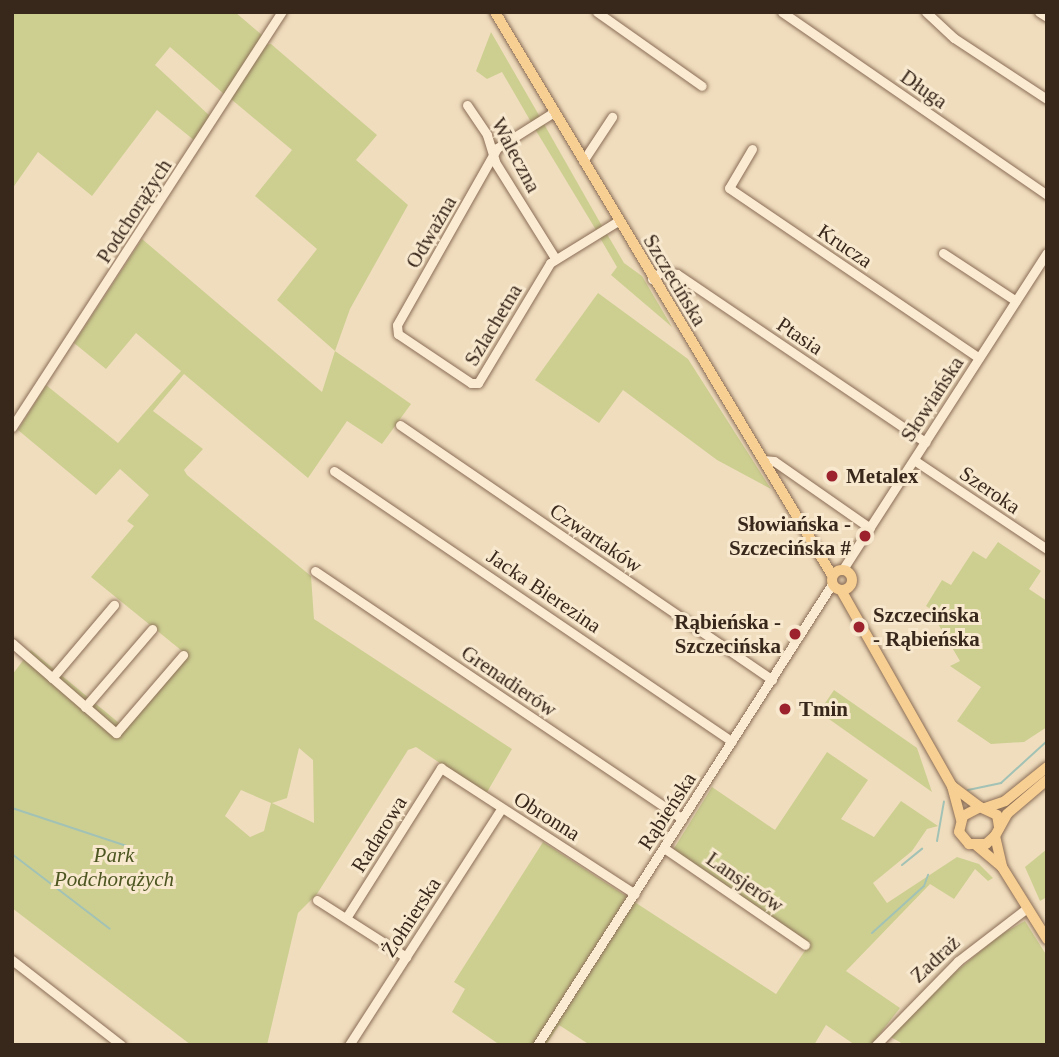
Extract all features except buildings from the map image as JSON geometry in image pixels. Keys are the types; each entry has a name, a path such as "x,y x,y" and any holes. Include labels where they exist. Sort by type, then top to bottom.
{"main road":[{"name":"Szczecińska","path":"496,13 652,278 763,460 840,579 952,786 961,820"},
{"path":"1047,767 1005,801 983,807 961,820 961,838 977,846 1002,867 1047,939"},
{"path":"977,846 997,832 1013,808 1047,780"},
{"name":"Szczecińska","path":"952,786 983,807"},
{"path":"983,807 997,815 1002,867"}],"street":[{"name":"Podchorążych","path":"12,427 281,12"},
{"path":"597,12 702,86"},
{"name":"Długa","path":"782,12 1047,195"},
{"path":"926,12 954,38 1047,99"},
{"path":"1040,12 1047,17"},
{"name":"Waleczna","path":"467,105 487,135 493,155 555,258"},
{"path":"493,155 497,148 554,112"},
{"path":"583,162 612,117"},
{"name":"Krucza","path":"751,149 729,188 979,358"},
{"name":"Odważna","path":"397,325 493,155"},
{"name":"Szlachetna","path":"397,325 402,337 475,385 555,258 618,221"},
{"path":"943,253 1016,301"},
{"name":"Słowiańska","path":"840,579 925,442 1045,259"},
{"name":"Ptasia","path":"652,278 661,272 677,274 925,442"},
{"name":"Czwartaków","path":"400,425 772,680"},
{"path":"763,460 774,461 870,528"},
{"name":"Szeroka","path":"914,460 1047,549"},
{"name":"Jacka Bierezina","path":"334,471 732,741"},
{"name":"Grenadierów","path":"315,571 682,819"},
{"name":"Rąbieńska","path":"537,1045 826,596 840,579"},
{"path":"52,678 114,605"},
{"path":"85,707 152,629"},
{"path":"12,643 116,733 183,655"},
{"name":"Obronna","path":"441,768 635,894"},
{"name":"Radarowa","path":"346,918 441,768"},
{"name":"Żołnierska","path":"349,1045 501,808"},
{"name":"Lansjerów","path":"664,848 805,946"},
{"path":"317,900 406,957"},
{"name":"Zadraż","path":"876,1045 958,961 1027,908"},
{"path":"12,960 121,1045"}],"green space":[{"path":"12,12 235,12 263,36 224,94 170,47 155,65 210,116 195,141 157,110 92,196 38,152 12,189"},
{"path":"491,32 540,117 531,122 502,72 487,79 476,71"},
{"path":"271,44 377,135 356,160 408,205 350,309 335,351 277,300 317,249 255,196 292,150 231,99 264,45"},
{"path":"544,124 602,226 596,230 535,129"},
{"path":"607,234 624,263 642,276 672,327 611,275 617,267 600,238"},
{"name":"Park Podchorążych","path":"142,239 322,392 335,351 411,404 382,444 347,421 308,478 184,374 153,411 203,449 184,470 187,475 311,576 314,619 512,749 486,794 416,747 408,750 317,894 298,913 267,1045 191,1045 12,908 12,675 31,650 125,728 187,655 91,577 134,526 127,521 149,495 120,469 96,495 18,430 46,385 118,443 181,371 136,333 106,369 74,343","holes":["299,748 313,760 314,823 272,803 287,798","241,790 271,803 264,831 250,837 225,816"]},
{"path":"598,293 688,359 771,489 717,460 623,390 599,423 535,380"},
{"path":"998,542 1041,571 1029,589 1047,601 1047,727 1024,742 991,744 957,721 981,687 950,666 960,661 938,624 946,619 926,606 942,580 951,585 973,551 986,559"},
{"path":"834,690 917,748 932,792 819,712"},
{"path":"827,752 868,780 841,819 874,837 901,801 938,826 927,829 912,851 873,883 887,903 957,857 979,864 993,878 988,881 975,869 954,899 930,884 846,971 900,1008 871,1045 855,1045 826,1025 814,1045 590,1045 559,1025 546,1045 541,1045 633,901 776,994 810,943 673,850 712,787 775,830"},
{"path":"543,842 629,898 534,1045 500,1045 452,1012 465,989 454,982"},
{"path":"1047,849 1047,897 1040,901 1025,867"},
{"path":"1025,921 1047,956 1047,1045 905,1045 887,1035 912,1008 1000,935"}],"waterway":[{"path":"968,790 1001,783 1047,741"},
{"path":"937,841 944,802"},
{"path":"12,808 130,847"},
{"path":"902,865 922,849"},
{"path":"12,854 110,929"},
{"path":"872,933 924,886 928,875"}],"place":[{"name":"Metalex","path":"832,476"},
{"name":"Słowiańska - Szczecińska #","path":"865,536"},
{"name":"Szczecińska - Rąbieńska","path":"859,627"},
{"name":"Rąbieńska - Szczecińska","path":"795,634"},
{"name":"Tmin","path":"785,709"}]}
